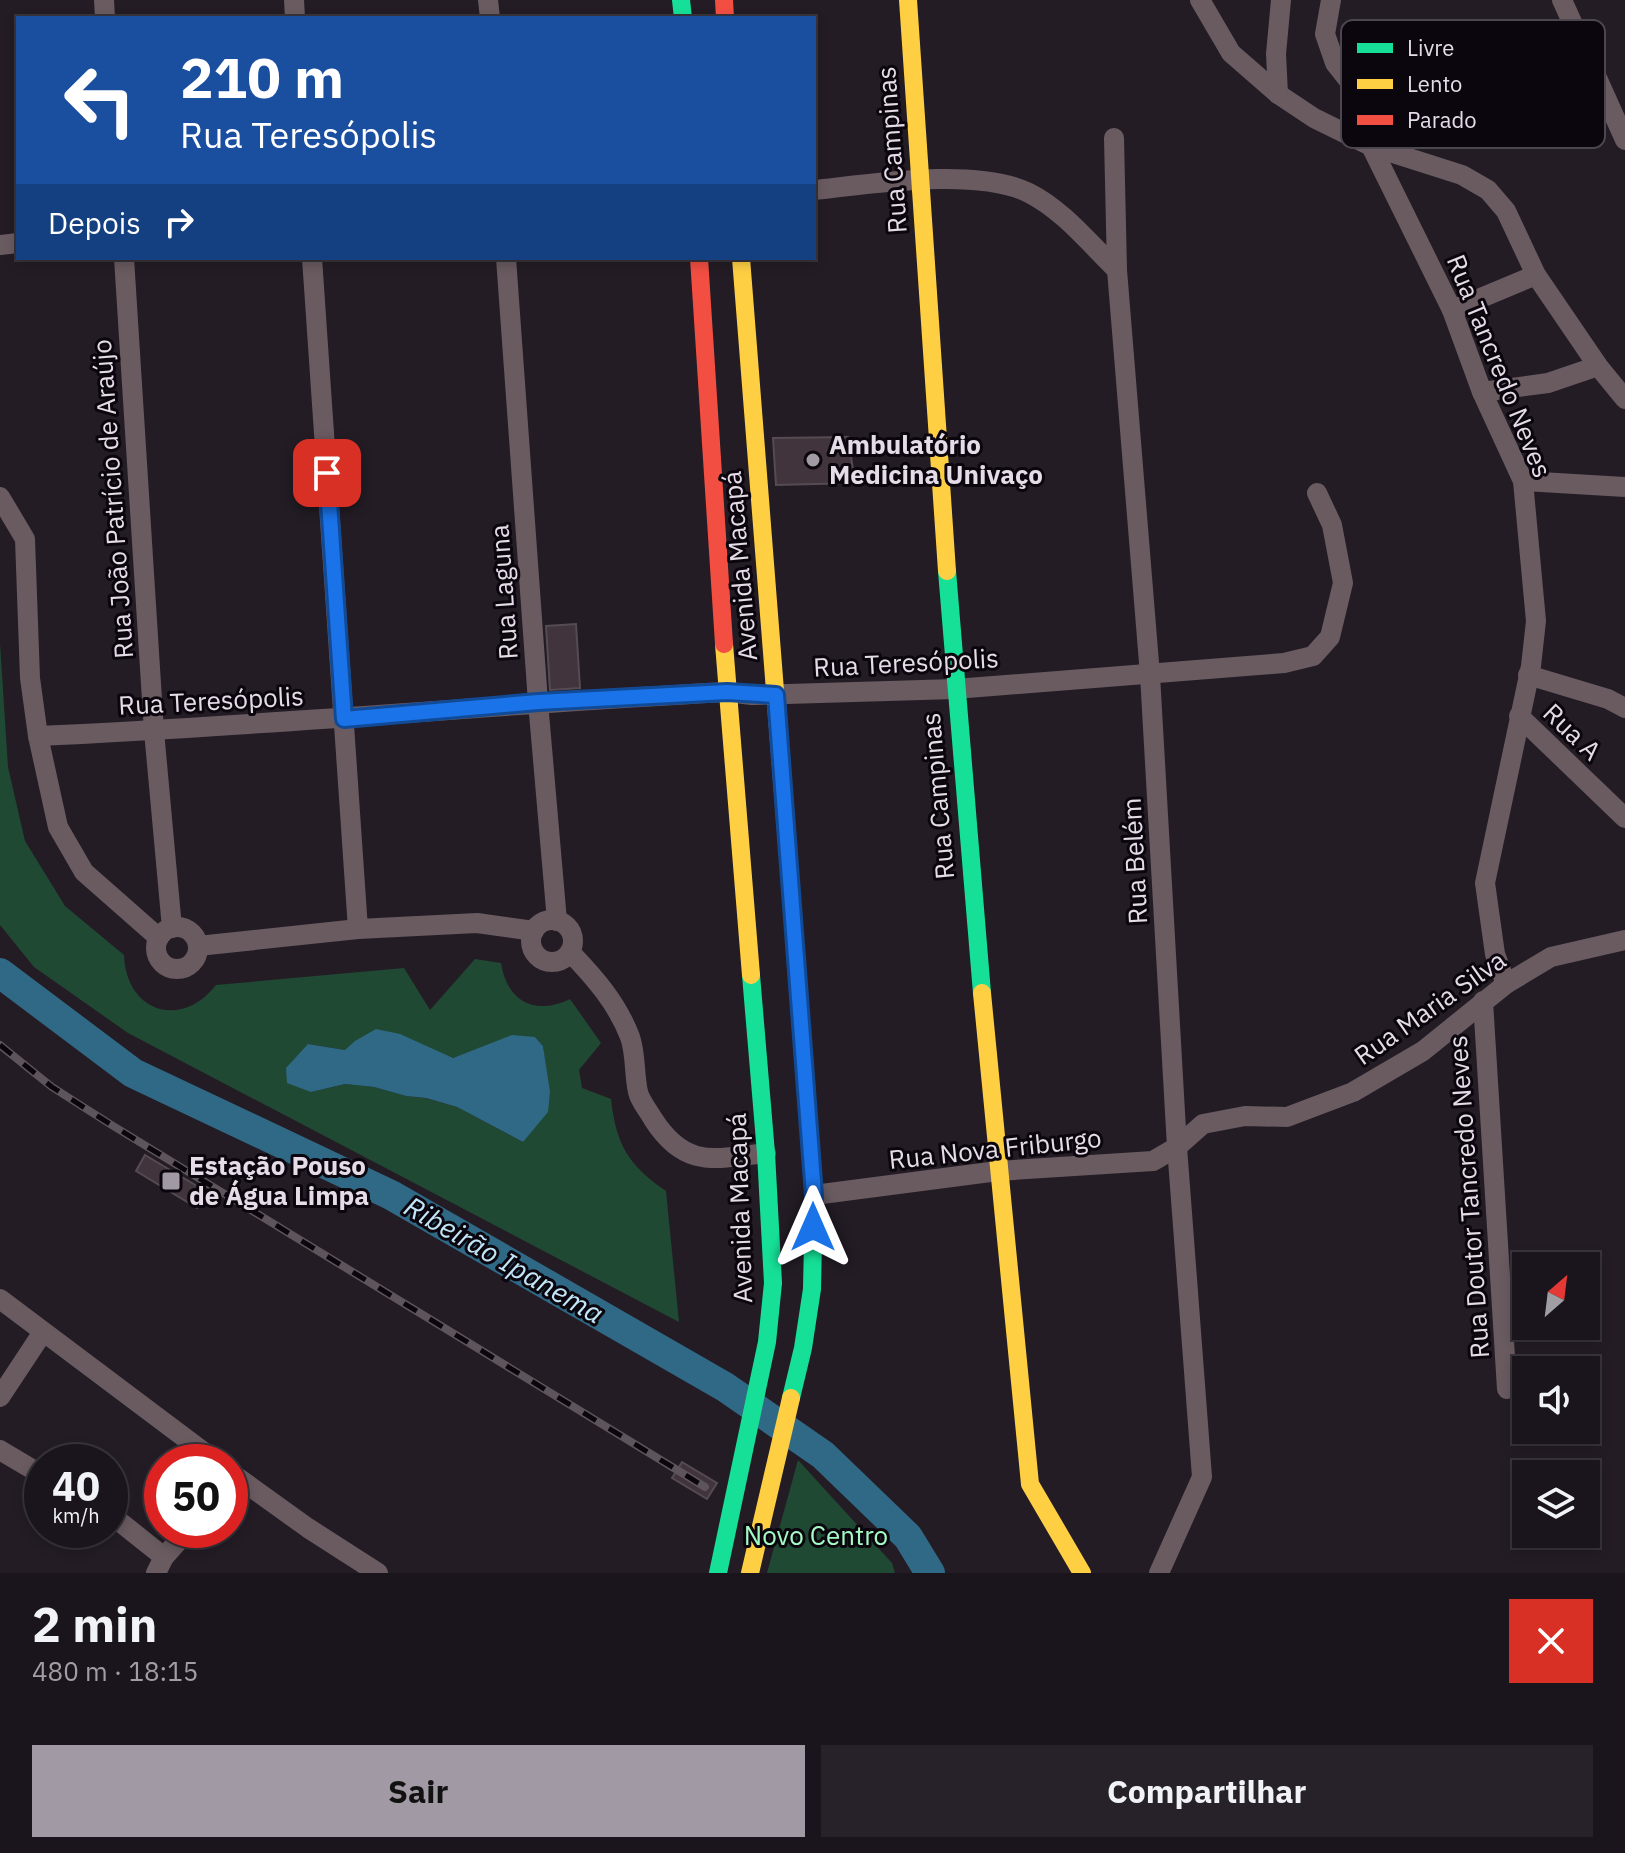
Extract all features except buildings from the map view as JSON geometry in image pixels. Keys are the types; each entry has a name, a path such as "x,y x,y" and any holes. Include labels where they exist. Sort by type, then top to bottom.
{"main road":[{"name":"Rua Campinas","path":"908,0 955,689 998,1171 1030,1484 1082,1573"},
{"name":"Avenida Macapá","path":"699,260 727,692 766,1153 773,1283 767,1342 718,1573"},
{"name":"Avenida Macapá","path":"741,260 814,1195 812,1289 803,1348 750,1573"}],"street":[{"path":"1200,0 1231,53 1278,94 1341,131"},
{"path":"1278,94 1276,54 1281,0"},
{"path":"1331,0 1325,34 1335,63 1341,71"},
{"path":"1562,0 1571,20"},
{"path":"1605,96 1625,140"},
{"name":"Rua Belém","path":"1114,138 1117,270 1150,675 1177,1147 1202,1477 1159,1573"},
{"name":"Rua Tancredo Neves","path":"1372,148 1452,310 1482,392 1523,481 1536,621 1528,675 1485,883 1495,954 1506,984"},
{"path":"1378,148 1462,175 1488,190 1506,211 1536,275 1598,366 1625,399"},
{"path":"1402,148 1404,155"},
{"path":"816,190 920,179 989,182 1027,192 1058,213 1117,270"},
{"name":"Rua João Patrício de Araújo","path":"124,260 166,933"},
{"path":"312,260 358,929"},
{"name":"Rua Laguna","path":"506,260 557,921"},
{"path":"1452,310 1536,275"},
{"path":"1482,392 1548,383 1598,366"},
{"path":"1523,481 1625,487"},
{"name":"Rua Teresópolis","path":"38,736 344,719 538,702 727,692 776,695 955,689 1284,663 1313,656 1330,637 1343,583 1332,525 1317,493"},
{"path":"0,497 25,539 30,678 38,736 58,827 84,872 166,933"},
{"path":"1528,675 1608,699 1625,708"},
{"name":"Rua A","path":"1519,716 1625,818"},
{"path":"557,921 571,934 572,946 565,958 552,962 539,957 532,945 534,931 544,922 557,921"},
{"path":"198,946 358,929 477,923 534,931"},
{"path":"186,929 192,933 198,946 195,960 177,969 170,968 159,959 157,945 166,933 186,929"},
{"name":"Rua Maria Silva","path":"1177,1147 1203,1124 1245,1116 1287,1117 1353,1092 1423,1051 1506,984 1551,957 1624,937"},
{"path":"570,952 600,983 616,1009 631,1040 639,1095 665,1136 688,1154 713,1159 766,1153"},
{"name":"Rua Doutor Tancredo Neves","path":"1483,1001 1507,1389"},
{"name":"Rua Nova Friburgo","path":"814,1195 998,1171 1153,1161 1177,1147"},
{"path":"0,1299 193,1444"},
{"path":"0,1397 43,1332"},
{"path":"0,1450 24,1464"},
{"path":"248,1489 378,1573"},
{"path":"128,1532 160,1565 174,1548"}],"green space":[{"path":"0,643 8,767 25,841 65,906 124,955 134,990 145,1001 158,1008 172,1010 202,999 216,985 404,968 430,1010 475,959 501,963 509,987 525,1002 545,1006 570,999 601,1043 579,1070 582,1088 611,1099 616,1129 626,1152 642,1172 666,1191 679,1322 128,1033 34,967 0,925","holes":["535,1037 543,1046 546,1069 523,1142 457,1107 425,1098 345,1084 311,1092 308,1044 345,1050 430,1050 453,1058 480,1048"]},
{"name":"Novo Centro","path":"798,1460 892,1563 895,1573 767,1573"}],"water":[{"path":"376,1029 400,1034 453,1058 512,1035 535,1037 543,1046 550,1092 548,1112 523,1142 457,1107 426,1098 345,1084 311,1092 287,1083 286,1068 308,1044 345,1050"}],"waterway":[{"name":"Ribeirão Ipanema","path":"0,973 133,1073 391,1195 725,1387 823,1455 908,1537 930,1573"}],"railway":[{"path":"0,1045 52,1087 110,1124 705,1487"}],"traffic: fast":[{"path":"681,0 683,16"},
{"path":"947,571 982,993"},
{"path":"788,856 814,1195 812,1289 791,1398"},
{"path":"718,1573 767,1342 773,1283 751,975"}],"traffic: slow":[{"path":"908,0 947,571"},
{"path":"741,260 788,856"},
{"path":"724,644 751,975"},
{"path":"982,993 1030,1484 1082,1573"},
{"path":"750,1573 791,1398"}],"traffic: jam":[{"path":"724,0 725,16"},
{"path":"699,260 724,644"}],"place":[{"name":"Ambulatório Medicina Univaço","path":"813,460"},
{"name":"Estação Pouso de Água Limpa","path":"171,1181"}],"route":[{"path":"327,473 344,719 538,702 727,692 776,695 814,1195 813,1227"}]}
